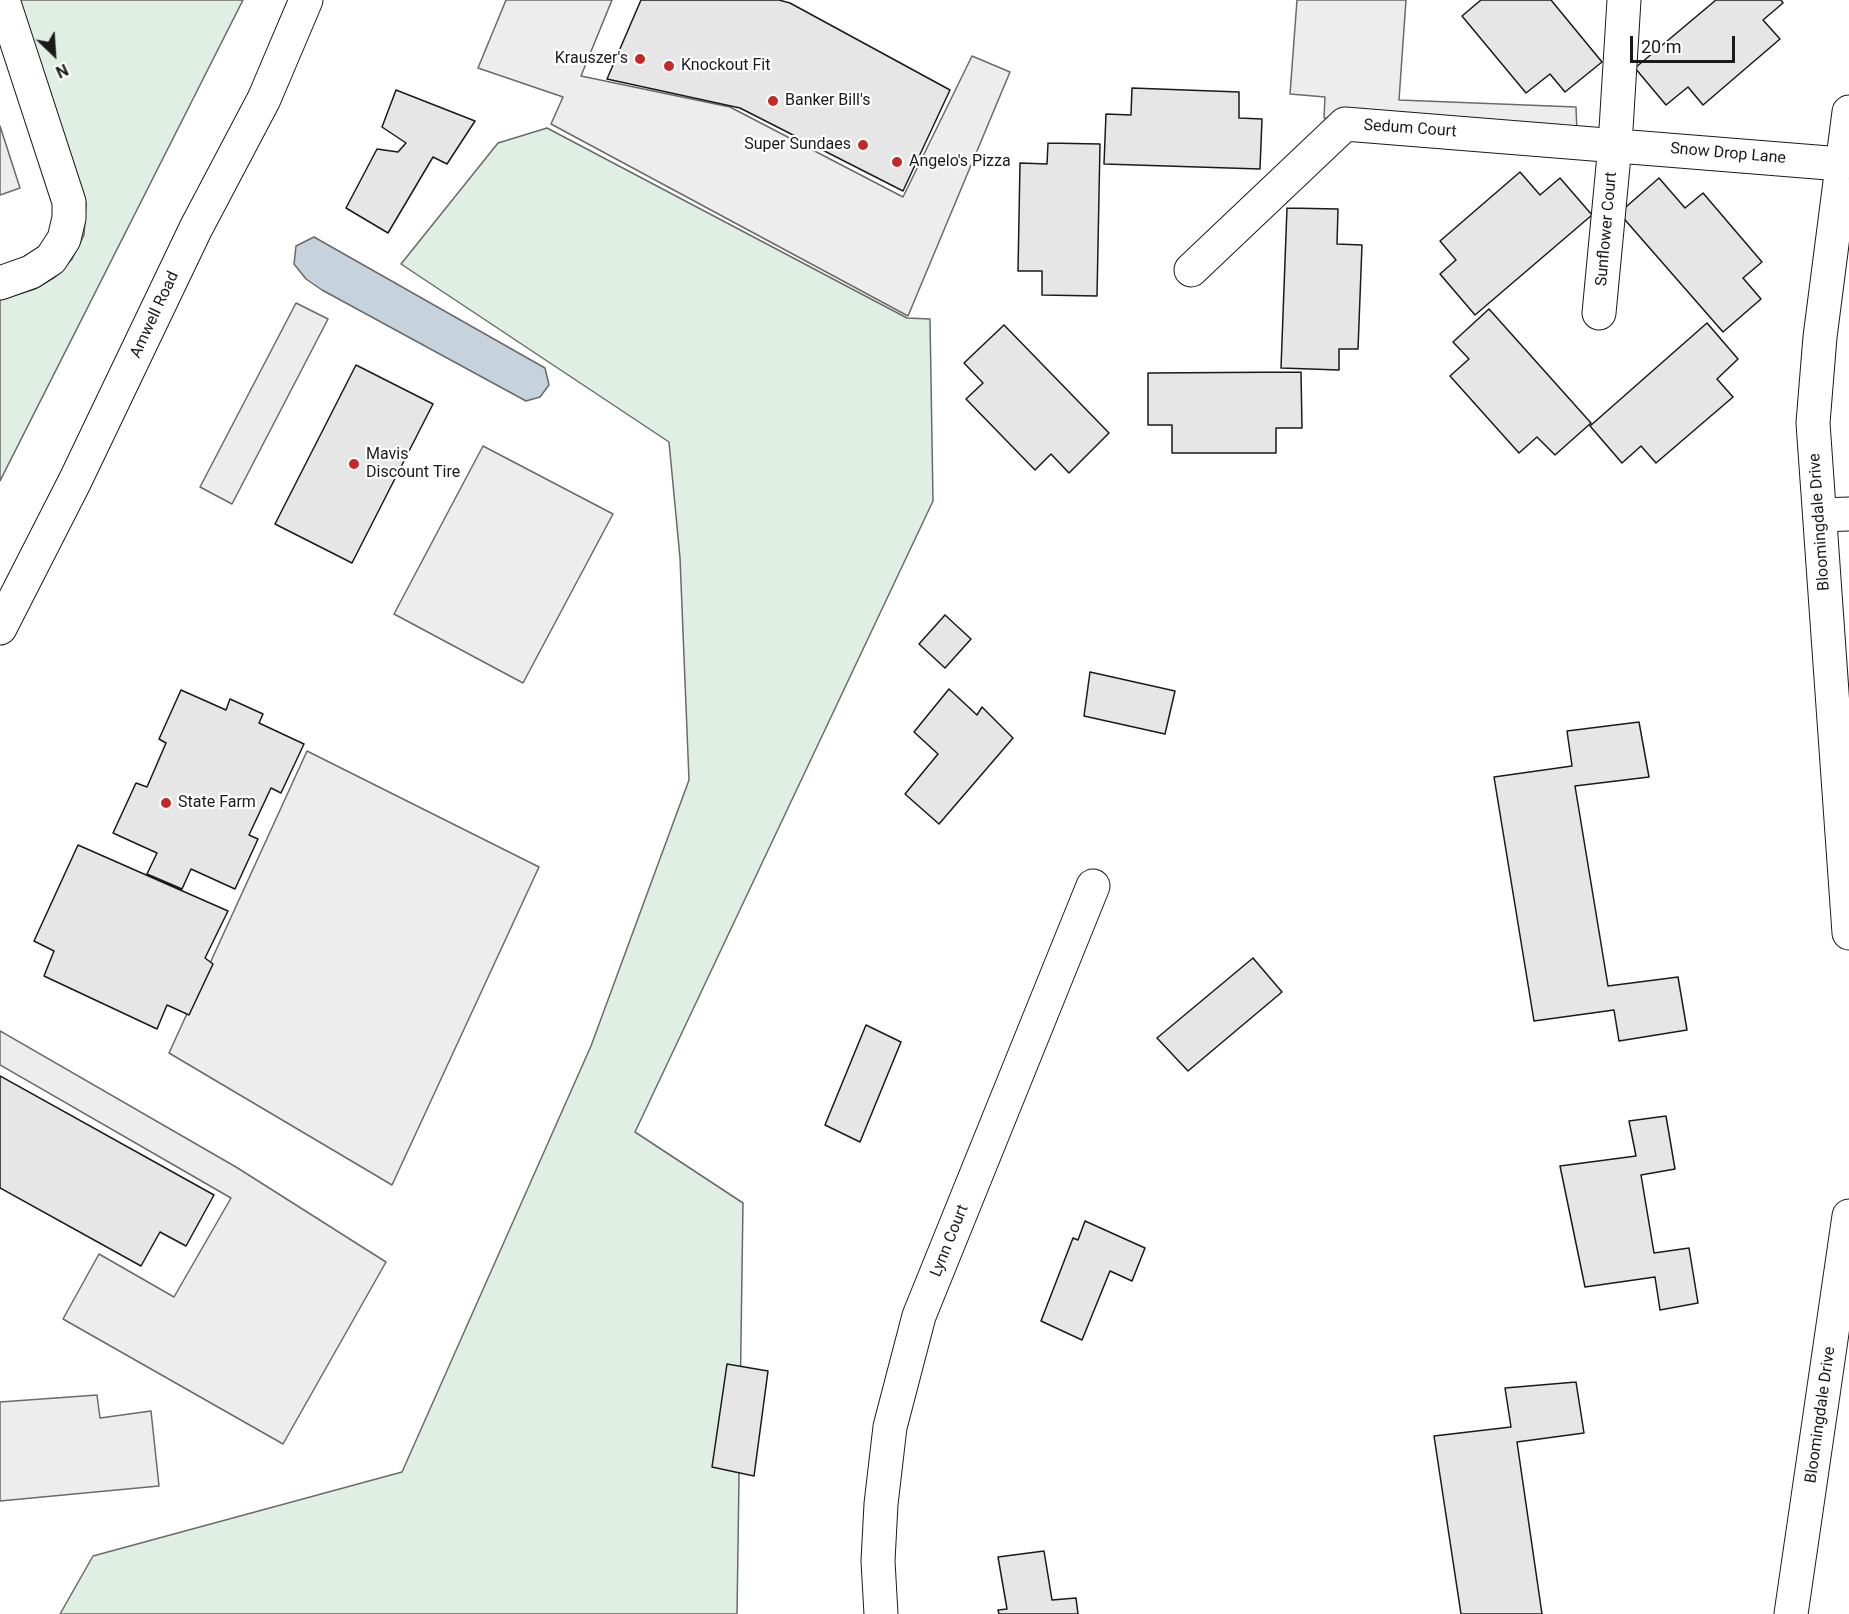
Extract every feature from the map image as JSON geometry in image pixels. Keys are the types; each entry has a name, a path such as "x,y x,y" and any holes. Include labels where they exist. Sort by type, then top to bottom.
{"street":[{"path":"0,283 31,272 51,258 64,239 69,218 69,202 3,0"},
{"name":"Amwell Road","path":"0,628 75,481 196,228 264,99 306,0"},
{"name":"Sunflower Court","path":"1599,313 1615,145 1624,0"},
{"name":"Bloomingdale Drive","path":"1849,112 1820,337 1813,423 1835,514 1849,933"},
{"name":"Sedum Court","path":"1191,270 1345,124 1615,145"},
{"name":"Snow Drop Lane","path":"1615,145 1841,164"},
{"name":"Lynn Court","path":"881,1614 879,1550 890,1427 920,1316 1093,886"},
{"name":"Bloomingdale Drive","path":"1791,1614 1849,1216"}],"green space":[{"path":"19,0 243,0 0,481 0,300 35,289 55,277 72,259 84,235 86,203"},
{"path":"547,128 907,318 930,319 933,501 635,1132 743,1203 737,1614 60,1614 93,1556 402,1472 591,1046 689,780 680,558 669,442 401,264 498,143"}],"shaded area":[{"path":"506,0 612,0 581,76 730,107 903,197 972,56 1010,72 908,316 551,124 563,97 478,68"},
{"path":"1297,0 1406,0 1399,100 1576,107 1577,133 1324,118 1325,97 1290,94"},
{"path":"0,126 20,188 0,195"},
{"path":"314,237 545,368 549,385 540,397 526,401 322,290 306,279 294,264 296,246"},
{"path":"296,303 328,319 232,504 200,487"},
{"path":"483,446 613,514 523,683 394,614"},
{"path":"307,751 539,867 392,1185 169,1053"},
{"path":"0,1031 236,1167 386,1262 283,1444 63,1319 99,1254 174,1297 231,1198 0,1065"},
{"path":"97,1395 100,1418 151,1411 159,1486 0,1501 0,1402"}],"building":[{"path":"641,0 779,0 790,3 950,90 903,191 740,108 607,79"},
{"path":"1481,0 1551,0 1602,62 1565,92 1550,74 1526,93 1462,16"},
{"path":"1716,0 1781,0 1783,3 1763,20 1780,39 1703,105 1688,87 1666,105 1635,68"},
{"path":"1132,88 1239,92 1239,118 1262,119 1260,169 1104,164 1106,114 1131,115"},
{"path":"396,90 475,121 447,164 433,157 388,233 346,208 377,149 398,152 406,143 382,127"},
{"path":"1048,143 1100,144 1097,296 1042,295 1042,271 1018,271 1020,163 1047,164"},
{"path":"1520,172 1540,195 1560,178 1592,215 1475,315 1440,274 1456,260 1440,241"},
{"path":"1659,178 1685,208 1703,193 1762,262 1743,278 1761,299 1723,332 1619,213"},
{"path":"1287,208 1338,209 1337,244 1362,245 1358,349 1339,349 1339,370 1281,368"},
{"path":"1489,309 1591,423 1555,455 1537,437 1519,453 1450,376 1469,359 1453,342"},
{"path":"1707,323 1738,359 1717,379 1733,397 1656,463 1641,446 1622,463 1590,426"},
{"path":"1004,325 1109,433 1069,473 1051,454 1035,470 966,399 983,383 964,363"},
{"name":"Mavis Discount Tire","path":"356,365 433,404 352,563 275,524"},
{"path":"1301,372 1302,428 1276,428 1276,453 1172,453 1172,425 1148,425 1148,373"},
{"path":"945,615 971,639 945,668 919,644"},
{"path":"1090,672 1175,691 1165,734 1084,716"},
{"path":"949,689 977,715 982,707 1013,738 939,824 905,794 938,754 914,732"},
{"path":"181,690 226,710 230,699 263,714 259,723 304,744 281,793 271,788 249,835 258,839 235,889 191,869 182,889 147,874 157,853 113,833 136,783 147,787 166,743 159,739"},
{"path":"1639,722 1649,777 1575,786 1608,986 1678,977 1687,1030 1619,1041 1614,1010 1534,1021 1494,777 1572,766 1567,731"},
{"path":"78,845 228,911 205,958 213,964 189,1015 167,1005 157,1029 44,976 54,951 34,941"},
{"path":"1253,958 1282,992 1188,1071 1157,1038"},
{"path":"866,1025 901,1042 860,1142 825,1125"},
{"path":"0,1076 214,1195 186,1246 160,1232 141,1266 0,1188"},
{"path":"1666,1116 1675,1169 1641,1175 1654,1253 1689,1248 1698,1303 1660,1310 1655,1277 1585,1287 1560,1166 1636,1156 1629,1121"},
{"path":"1085,1221 1145,1248 1132,1281 1110,1271 1082,1340 1041,1321 1073,1238 1078,1240"},
{"path":"727,1364 768,1371 754,1476 712,1467"},
{"path":"1576,1382 1584,1433 1517,1442 1542,1614 1461,1614 1434,1436 1511,1427 1505,1388"},
{"path":"1044,1551 1052,1600 1076,1598 1078,1614 999,1614 998,1610 1007,1609 998,1557"}],"place":[{"name":"Krauszer's","path":"640,59"},
{"name":"Knockout Fit","path":"669,66"},
{"name":"Banker Bill's","path":"773,101"},
{"name":"Super Sundaes","path":"863,145"},
{"name":"Angelo's Pizza","path":"897,162"},
{"name":"Mavis Discount Tire","path":"354,464"},
{"name":"State Farm","path":"166,803"}]}
